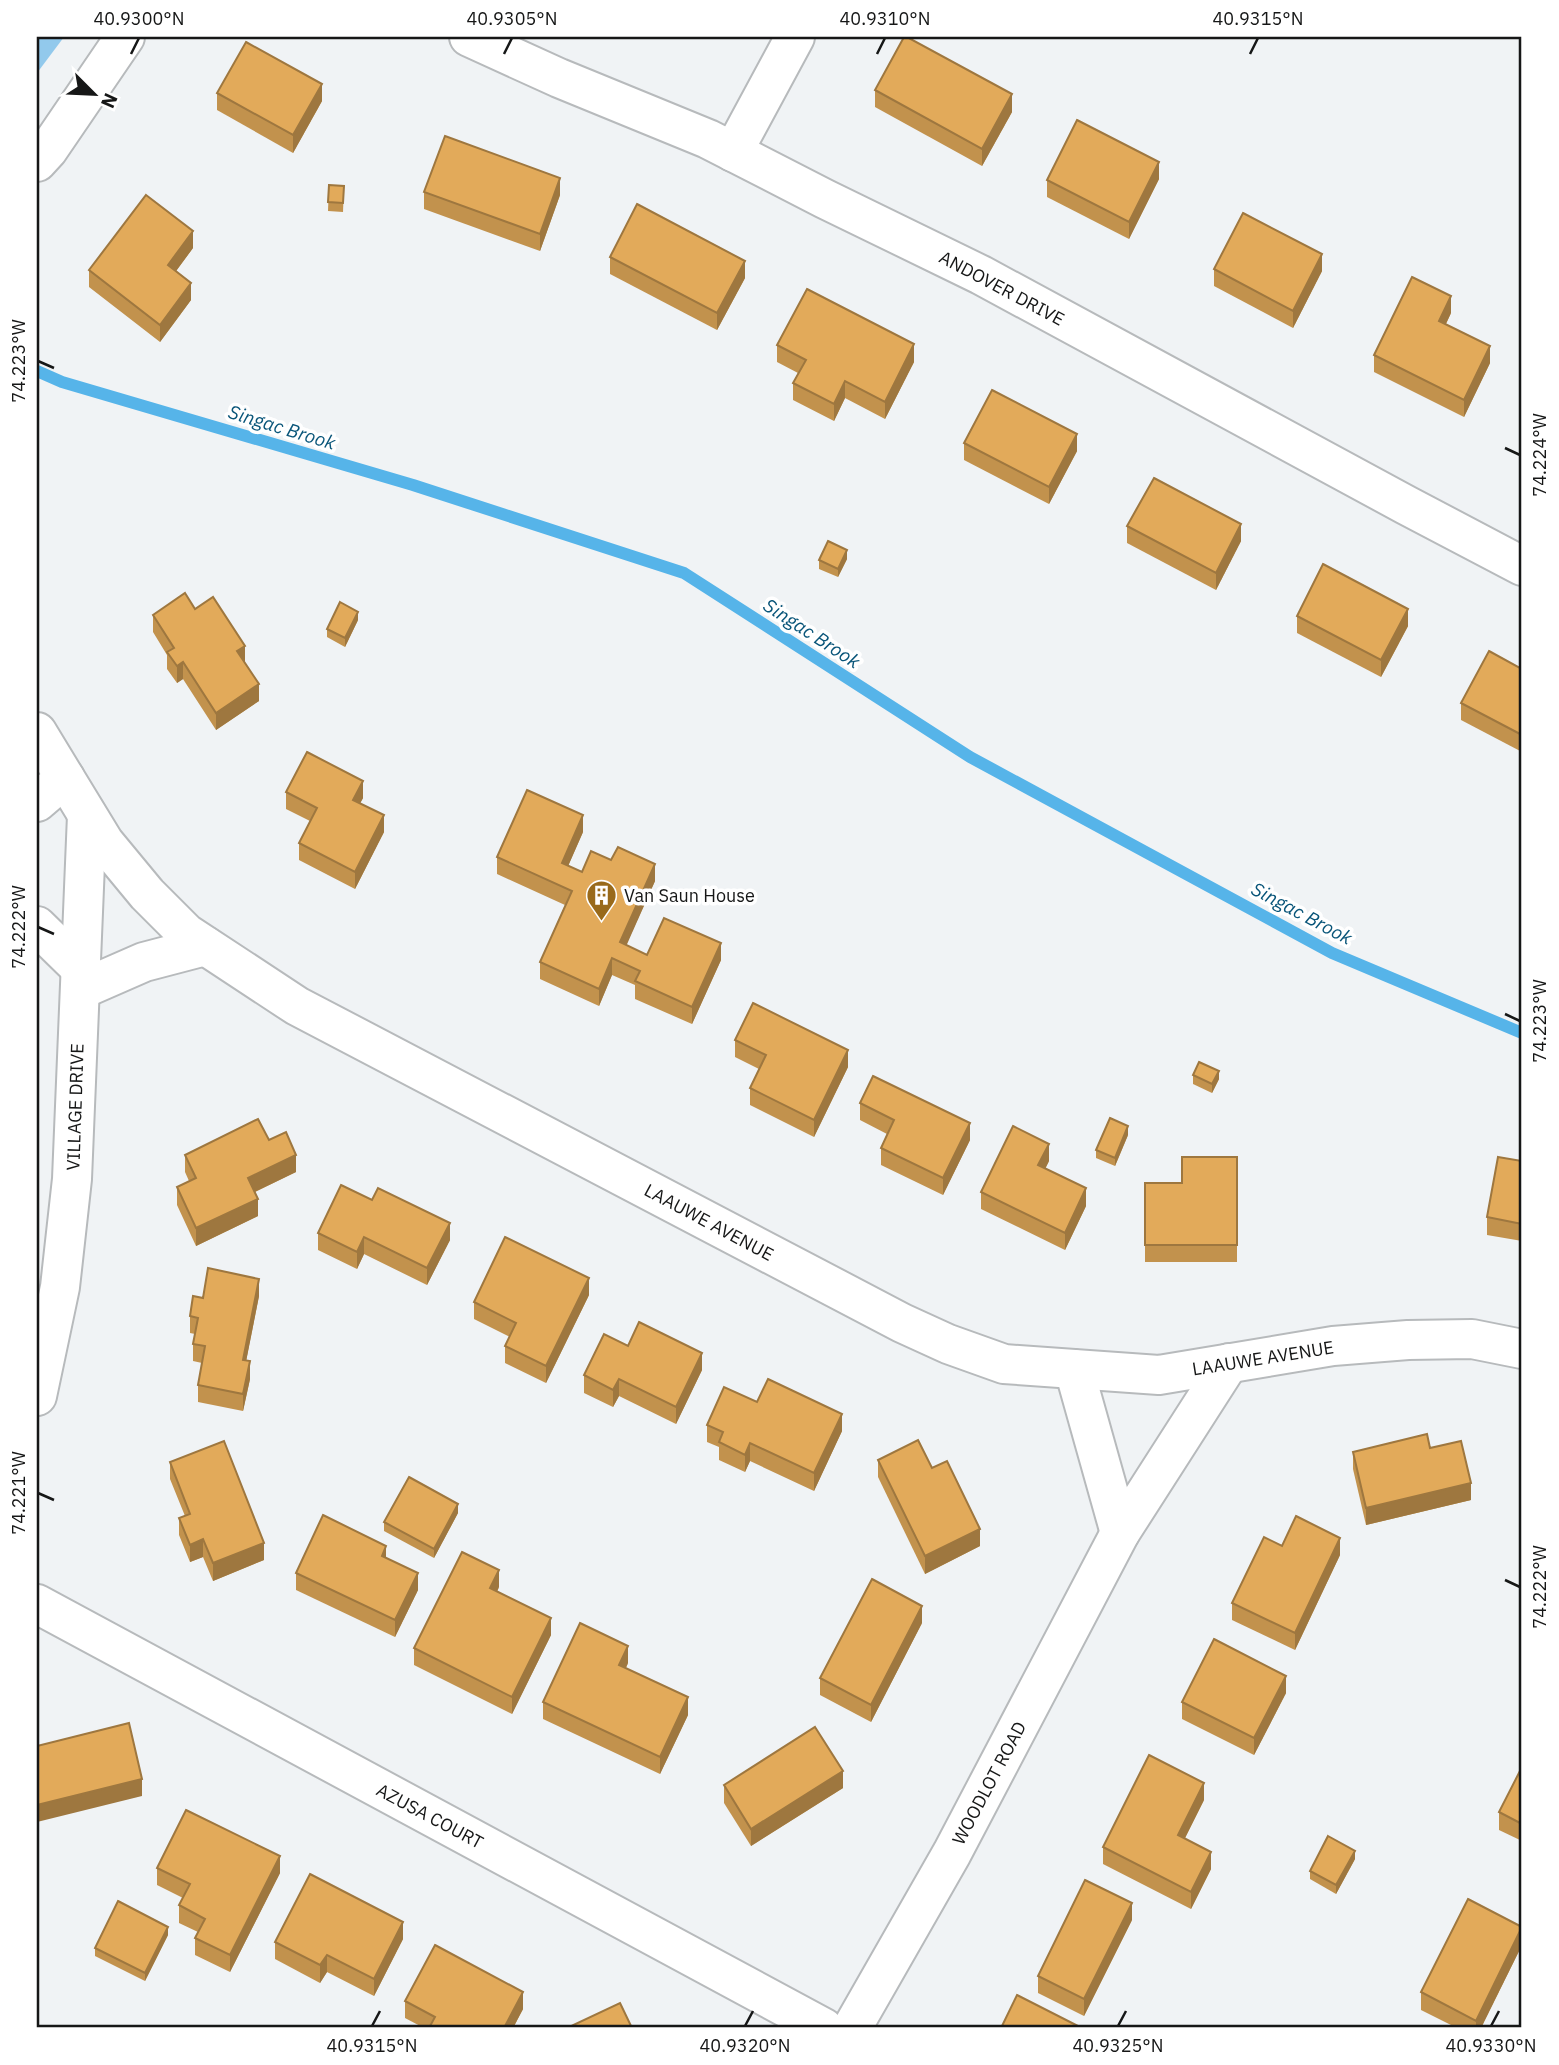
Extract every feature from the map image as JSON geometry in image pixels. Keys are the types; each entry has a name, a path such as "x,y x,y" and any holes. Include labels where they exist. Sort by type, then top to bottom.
{"street":[{"path":"37,162 125,37"},
{"name":"ANDOVER DRIVE","path":"469,37 559,78 708,139 981,275 1522,566"},
{"path":"733,152 795,37"},
{"name":"LAAUWE AVENUE","path":"37,732 51,790 87,815 104,842 147,894 186,933 205,946 297,1006 948,1345 1004,1364 1159,1375 1333,1346 1408,1340 1472,1339 1522,1349"},
{"name":"VILLAGE DRIVE","path":"37,1396 60,1286 72,1179 87,815"},
{"path":"37,926 80,979 205,946"},
{"name":"WOODLOT ROAD","path":"852,2028 952,1853 1120,1534 1229,1363"},
{"path":"1074,1369 1120,1534"},
{"name":"AZUSA COURT","path":"37,1604 824,2028"}],"shaded area":[{"path":"37,37 64,37 37,73"}],"building":[{"path":"904,37 1012,94 982,149 875,90"},
{"path":"246,42 322,84 293,135 217,93"},
{"path":"1077,120 1159,162 1129,222 1047,180"},
{"path":"445,136 560,178 540,234 424,192"},
{"path":"329,185 344,186 343,203 328,202"},
{"path":"146,195 193,231 168,265 191,283 160,325 89,270"},
{"path":"637,204 745,261 717,313 610,257"},
{"path":"1243,213 1322,254 1293,311 1214,269"},
{"path":"1412,277 1451,296 1439,321 1490,346 1464,400 1374,355"},
{"path":"807,289 914,344 885,402 845,381 834,404 793,383 806,360 777,345"},
{"path":"992,390 1077,434 1049,487 964,443"},
{"path":"1154,478 1241,524 1216,573 1127,526"},
{"path":"828,541 847,550 838,569 819,560"},
{"path":"1323,564 1408,609 1381,660 1297,616"},
{"path":"185,593 195,609 213,597 245,646 237,651 259,684 216,713 183,662 177,666 167,652 174,648 153,615"},
{"path":"340,602 358,612 345,638 327,629"},
{"path":"1489,651 1522,669 1522,735 1461,703"},
{"path":"307,752 363,781 353,800 384,815 355,872 299,843 317,808 286,792"},
{"name":"Van Saun House","path":"527,790 583,815 562,863 582,872 591,851 611,860 618,847 655,864 620,942 647,955 664,918 721,943 692,1007 635,981 640,971 612,958 599,989 540,962 572,891 497,857"},
{"path":"753,1003 848,1050 814,1120 750,1088 766,1055 735,1040"},
{"path":"1199,1062 1219,1071 1212,1084 1193,1075"},
{"path":"873,1076 970,1123 943,1178 881,1148 894,1120 860,1103"},
{"path":"1110,1118 1128,1126 1115,1158 1096,1150"},
{"path":"258,1119 269,1140 286,1132 296,1155 248,1178 258,1199 196,1228 177,1187 196,1178 185,1155"},
{"path":"1013,1126 1049,1144 1038,1165 1086,1188 1065,1233 981,1192"},
{"path":"1182,1157 1237,1157 1237,1245 1145,1245 1145,1183 1182,1183"},
{"path":"1498,1157 1522,1161 1522,1224 1487,1217"},
{"path":"341,1185 372,1200 378,1188 450,1223 427,1268 364,1237 357,1252 318,1233"},
{"path":"505,1237 589,1278 546,1366 505,1346 516,1323 474,1302"},
{"path":"208,1268 259,1279 243,1360 250,1361 243,1394 198,1385 205,1346 193,1344 198,1318 190,1316 193,1296 203,1298"},
{"path":"639,1322 702,1353 676,1407 619,1379 613,1390 584,1375 604,1334 628,1346"},
{"path":"768,1379 842,1414 814,1473 750,1443 745,1455 719,1442 723,1432 707,1425 724,1387 757,1402"},
{"path":"1427,1434 1430,1448 1461,1441 1471,1483 1366,1508 1353,1452"},
{"path":"918,1440 932,1468 947,1461 980,1529 925,1556 878,1460"},
{"path":"224,1441 264,1543 213,1563 203,1539 190,1545 179,1518 190,1514 170,1462"},
{"path":"409,1477 458,1504 434,1549 384,1522"},
{"path":"323,1515 386,1546 382,1556 418,1573 395,1620 296,1573"},
{"path":"1296,1516 1340,1538 1295,1633 1232,1603 1264,1537 1282,1546"},
{"path":"462,1552 499,1570 490,1588 551,1618 512,1697 414,1648"},
{"path":"872,1579 922,1606 871,1705 820,1678"},
{"path":"580,1623 628,1646 619,1665 688,1697 660,1757 543,1702"},
{"path":"1214,1639 1286,1676 1254,1738 1182,1702"},
{"path":"129,1723 142,1779 37,1805 37,1746"},
{"path":"815,1727 843,1771 751,1829 724,1785"},
{"path":"1149,1755 1204,1783 1178,1835 1211,1852 1191,1892 1103,1847"},
{"path":"1522,1767 1522,1824 1499,1812"},
{"path":"186,1810 280,1856 230,1955 195,1938 205,1919 179,1905 190,1884 157,1868"},
{"path":"1328,1836 1355,1851 1336,1885 1310,1871"},
{"path":"310,1874 403,1922 374,1979 327,1955 320,1965 275,1942"},
{"path":"1085,1880 1132,1903 1084,1999 1038,1976"},
{"path":"1468,1899 1522,1927 1476,2021 1421,1992"},
{"path":"118,1901 168,1927 145,1973 95,1948"},
{"path":"435,1945 523,1992 504,2028 429,2028 435,2017 405,2001"},
{"path":"1017,1995 1078,2026 1077,2028 1001,2028"},
{"path":"620,2003 632,2028 569,2027"}],"waterway":[{"name":"Singac Brook","path":"37,371 62,382 413,485 684,573 970,757 1332,953 1522,1033"}],"place":[{"name":"Van Saun House","path":"601,922"}]}
